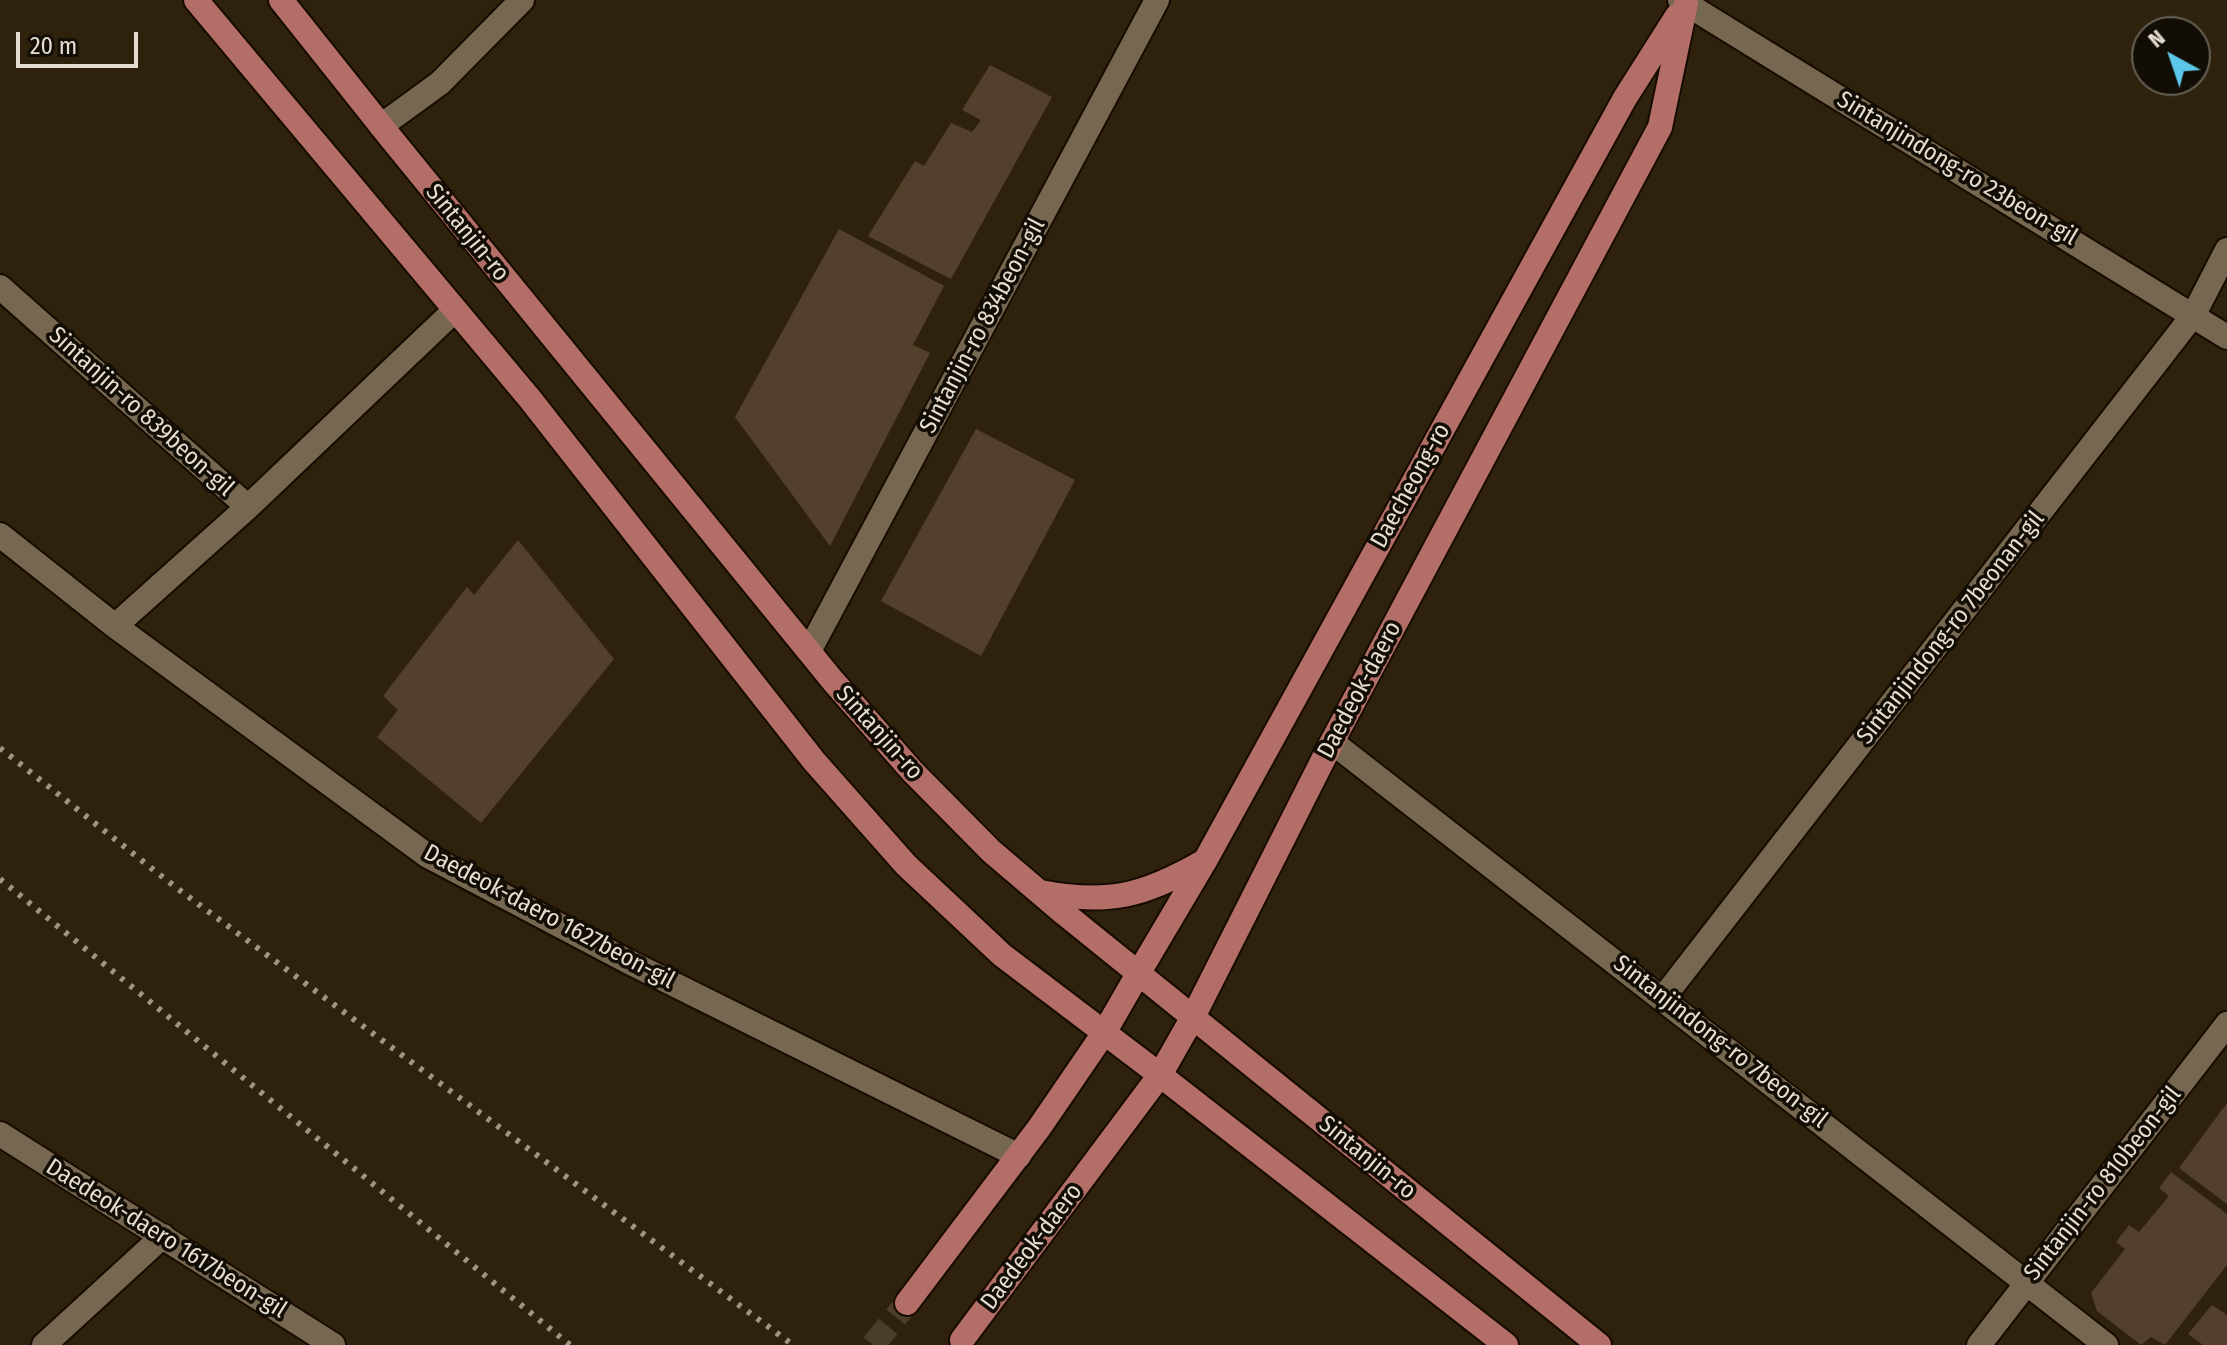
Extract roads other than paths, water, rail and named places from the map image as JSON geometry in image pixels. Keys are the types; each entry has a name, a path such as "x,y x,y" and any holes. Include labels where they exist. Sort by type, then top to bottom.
{"main road":[{"path":"196,0 530,399 814,761 906,865 1002,955 1506,1345"},
{"name":"Sintanjin-ro","path":"281,0 809,651 912,771 991,851 1039,892 1599,1345"},
{"name":"Daedeok-daero","path":"962,1340 1160,1075 1193,1017 1332,742 1660,127 1684,1"},
{"name":"Daecheong-ro","path":"1138,974 1205,861 1618,112 1684,1"},
{"path":"1039,892 1082,899 1107,899 1154,887 1205,861"},
{"path":"907,1303 1019,1156 1104,1033 1138,974"}],"street":[{"path":"381,126 440,83 522,0"},
{"name":"Sintanjin-ro 834beon-gil","path":"809,651 1157,0"},
{"name":"Sintanjindong-ro 23beon-gil","path":"1684,1 2227,337"},
{"name":"Sintanjindong-ro 7beonan-gil","path":"1663,998 2194,314 2227,250"},
{"name":"Sintanjin-ro 839beon-gil","path":"0,287 248,507 455,310"},
{"path":"115,626 248,507"},
{"name":"Daedeok-daero 1627beon-gil","path":"0,535 115,626 428,856 627,961 1019,1156"},
{"name":"Sintanjindong-ro 7beon-gil","path":"1332,742 2106,1345"},
{"name":"Sintanjin-ro 810beon-gil","path":"1979,1345 2227,1024"},
{"name":"Daedeok-daero 1617beon-gil","path":"0,1134 333,1345"},
{"path":"44,1345 163,1236"}],"tunnel":[{"path":"873,1345 907,1303"}],"railway":[{"path":"0,748 174,886 793,1345"},
{"path":"0,879 570,1345"}]}
